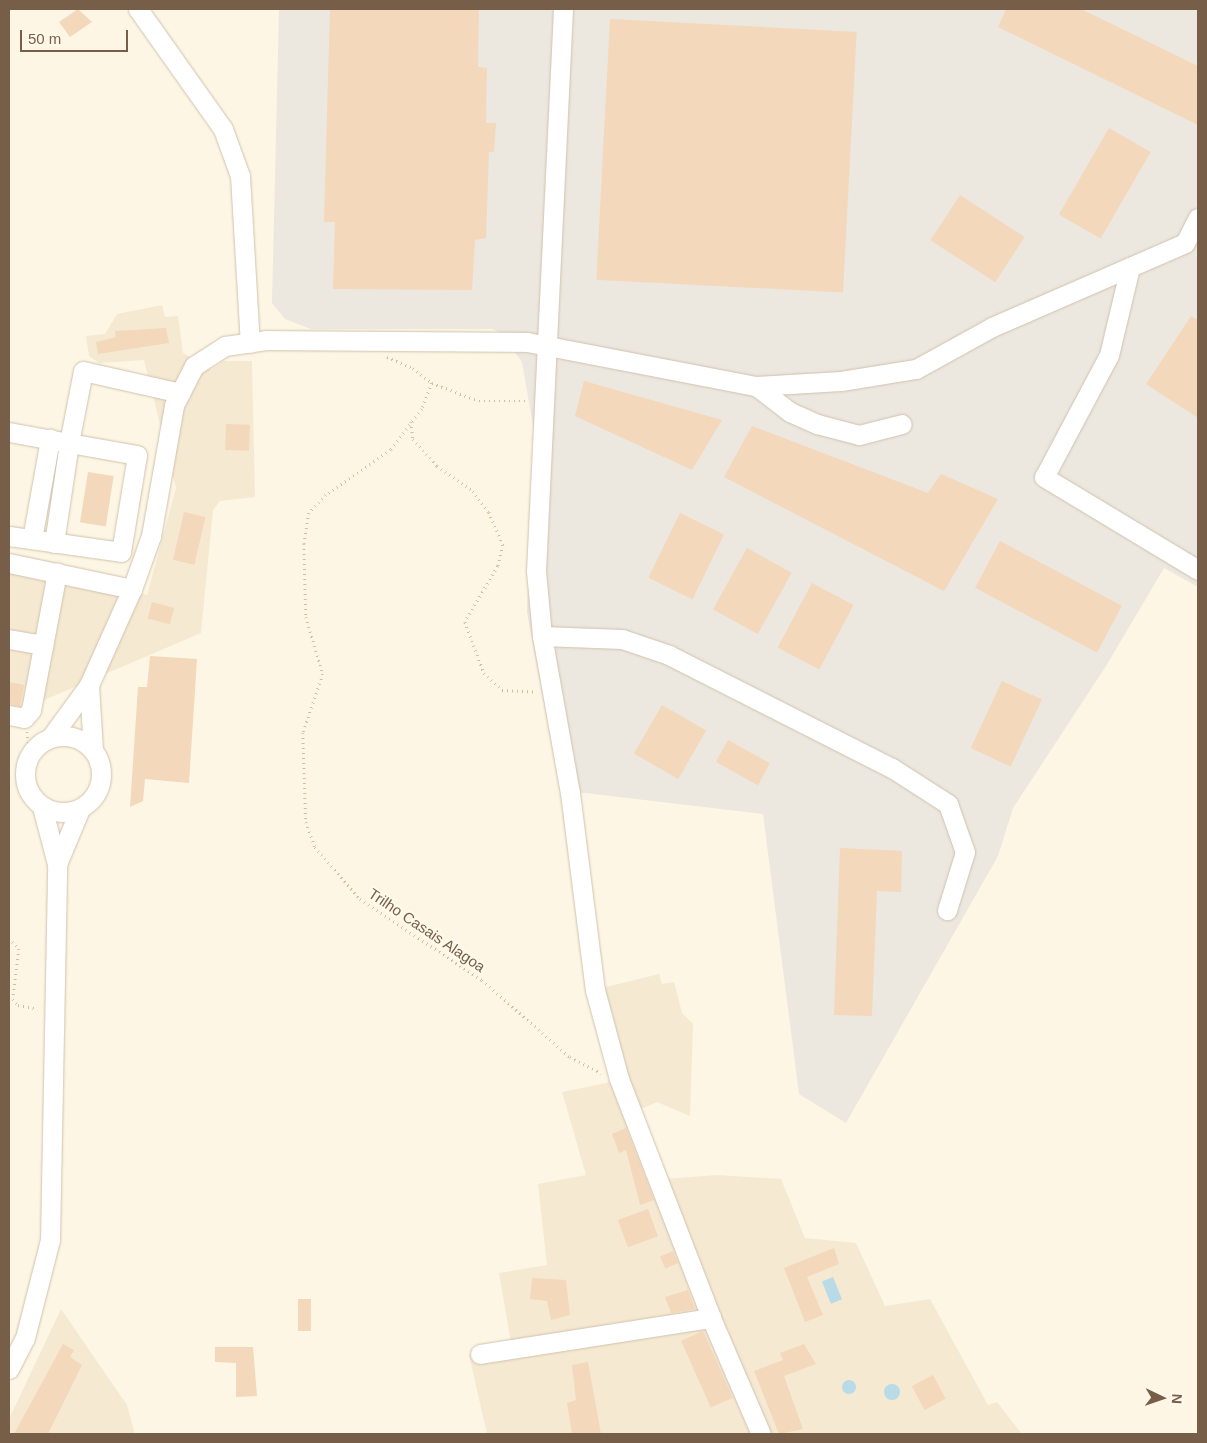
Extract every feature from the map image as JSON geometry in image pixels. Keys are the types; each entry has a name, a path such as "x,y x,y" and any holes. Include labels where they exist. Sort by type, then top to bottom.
{"street":[{"path":"138,9 223,128 240,176 250,343"},
{"path":"563,9 536,571 542,636 570,793 595,990 621,1084 711,1318 760,1434"},
{"path":"9,1369 25,1338 50,1240 57,864 42,807 25,783 30,753 51,737 89,685 132,589 151,536 167,431 181,393 194,366 225,346 250,343 547,344 756,386 841,381 916,369 992,327 1130,267 1192,247 1198,218"},
{"path":"1130,267 1109,355 1044,477 1198,570"},
{"path":"54,543 83,371 181,393"},
{"path":"756,386 790,412 817,424 859,435 902,424"},
{"path":"9,432 137,455 121,552 9,536"},
{"path":"32,539 50,439"},
{"path":"9,563 132,589"},
{"path":"17,717 31,710 57,572"},
{"path":"542,636 622,639 669,655 892,768 948,804 964,852 947,910"},
{"path":"9,639 43,645"},
{"path":"57,864 80,809 99,789 102,776 93,750 89,685"},
{"path":"51,737 78,739 93,750"},
{"path":"42,807 61,812 80,809"},
{"path":"480,1354 711,1318"}],"path":[{"path":"365,342 432,383 479,401 520,403 536,399 546,382"},
{"name":"Trilho Casais Alagoa","path":"432,383 411,422 391,450 326,495 309,513 304,544 306,618 323,674 303,733 306,822 315,847 360,900 482,980 570,1057 621,1084"},
{"path":"411,422 413,439 437,466 473,491 489,512 503,545 490,583 465,622 484,673 502,690 528,694 552,688"},
{"path":"17,717 30,753"},
{"path":"9,938 18,950 13,999 31,1009 55,1009"}],"shaded area":[{"path":"279,9 1198,9 1198,587 1164,568 1106,666 1013,808 998,856 846,1123 799,1094 763,814 560,790 527,612 534,431 522,362 500,332 492,329 311,329 285,319 272,303"},
{"path":"162,305 165,317 178,316 183,353 211,370 224,361 252,361 255,497 220,501 213,510 201,633 21,710 9,708 9,568 147,595 176,488 144,360 99,363 89,356 86,336 105,334 117,314"},
{"path":"659,974 662,984 674,982 682,1013 693,1024 690,1116 657,1102 639,1110 666,1179 717,1175 781,1179 805,1238 856,1243 885,1306 930,1299 988,1405 997,1402 1022,1434 487,1434 469,1355 478,1348 511,1343 499,1273 547,1265 538,1184 586,1175 562,1092 611,1082 602,988"},
{"path":"61,1309 127,1405 135,1434 9,1434 9,1419"}],"water":[{"path":"833,1277 842,1299 831,1304 822,1281"},
{"path":"846,1380 852,1380 856,1387 852,1394 846,1394 842,1390 842,1384"},
{"path":"892,1384 898,1386 900,1392 898,1398 892,1400 886,1398 884,1392 886,1386"}],"building":[{"path":"78,9 92,22 70,37 59,22"},
{"path":"330,9 479,9 478,67 487,68 486,123 496,123 494,152 489,152 486,238 475,240 472,290 333,289 335,222 324,222"},
{"path":"1006,9 1081,9 1198,66 1198,125 998,27"},
{"path":"610,19 857,32 843,293 596,280"},
{"path":"1109,128 1151,152 1101,239 1059,215"},
{"path":"960,195 1025,237 995,282 931,240"},
{"path":"1191,316 1198,320 1198,418 1146,384"},
{"path":"166,328 169,343 98,354 96,342 116,337 115,331"},
{"path":"584,381 722,420 692,470 575,416"},
{"path":"226,424 250,425 249,451 225,450"},
{"path":"752,426 928,493 941,474 998,499 944,591 724,477"},
{"path":"88,472 114,476 106,526 80,522"},
{"path":"184,512 205,517 194,565 173,560"},
{"path":"680,513 724,534 692,599 648,578"},
{"path":"1000,541 1122,606 1097,653 975,588"},
{"path":"747,548 792,573 758,634 713,609"},
{"path":"812,583 853,605 819,670 778,647"},
{"path":"152,602 174,608 170,624 148,618"},
{"path":"150,656 197,659 189,783 145,779 143,801 130,807 138,687 147,687"},
{"path":"1002,681 1042,700 1011,767 971,748"},
{"path":"9,682 24,685 20,706 9,704"},
{"path":"662,705 706,730 678,779 634,753"},
{"path":"728,740 770,763 758,785 716,762"},
{"path":"840,848 902,851 901,892 877,891 872,1016 834,1015"},
{"path":"626,1128 654,1200 640,1205 626,1150 619,1153 612,1134"},
{"path":"648,1209 658,1236 628,1247 618,1220"},
{"path":"834,1248 839,1264 807,1277 823,1315 805,1322 784,1268"},
{"path":"673,1251 678,1263 665,1268 660,1256"},
{"path":"532,1278 566,1280 570,1315 551,1320 547,1301 530,1299"},
{"path":"688,1290 695,1309 671,1313 665,1297"},
{"path":"298,1299 311,1299 311,1331 298,1331"},
{"path":"703,1331 733,1398 711,1407 681,1341"},
{"path":"63,1344 74,1350 70,1357 82,1365 48,1434 14,1434"},
{"path":"804,1344 816,1364 784,1376 803,1429 779,1434 754,1371 783,1360 780,1353"},
{"path":"215,1347 253,1347 257,1396 236,1397 236,1363 215,1362"},
{"path":"588,1362 601,1434 572,1434 567,1403 576,1400 572,1365"},
{"path":"933,1375 946,1399 924,1410 912,1386"}]}
